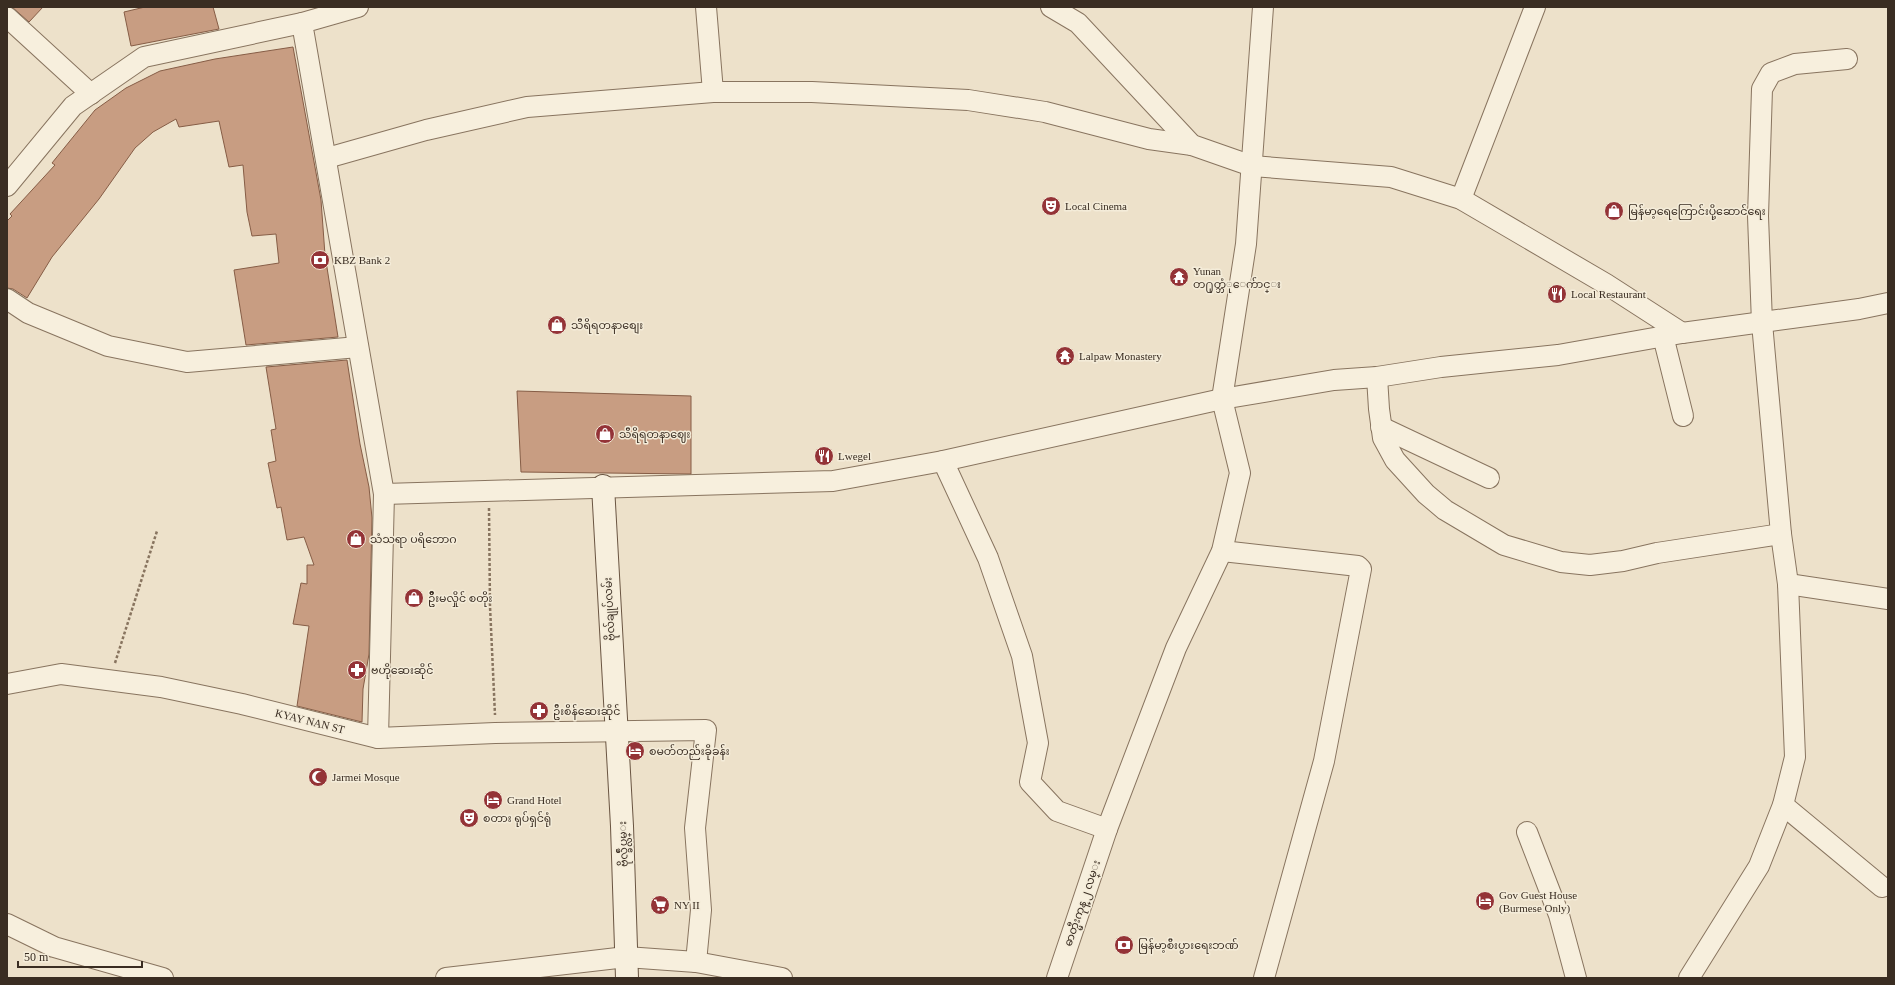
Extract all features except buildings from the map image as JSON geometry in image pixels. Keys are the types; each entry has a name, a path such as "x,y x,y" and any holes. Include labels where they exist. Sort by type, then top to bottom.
{"street":[{"path":"7,186 73,106 144,57 302,23 358,7"},
{"path":"706,7 713,92"},
{"path":"1051,7 1078,23 1192,146"},
{"path":"1222,399 1246,244 1263,7"},
{"path":"1461,199 1534,7"},
{"path":"7,17 91,94"},
{"path":"302,23 384,494 378,738"},
{"path":"1689,978 1701,970 1759,866 1783,805 1795,757 1788,584 1781,534 1762,323 1758,216 1762,89 1771,72 1795,64 1848,59"},
{"path":"326,158 426,130 527,107 713,92 812,92 968,100 1045,112 1149,139 1192,146 1252,166 1391,176 1461,199 1606,284 1673,334 1682,416"},
{"path":"7,299 28,314 108,346 187,362 358,347"},
{"path":"384,494 489,492 603,486 833,481 943,461 1222,399 1334,380 1377,377 1441,367 1558,354 1673,334 1762,323 1888,303"},
{"path":"1377,377 1383,438 1395,460 1426,494 1445,510 1504,544 1561,562 1590,564 1623,561 1657,553 1781,534"},
{"name":"ဓာတ္မီးကုန္ ၂ လမ္း","path":"1057,978 1108,829 1176,648 1222,551 1240,473 1222,399"},
{"path":"1382,427 1489,478"},
{"path":"943,461 988,558 1022,656 1038,743 1030,782 1057,811 1108,829"},
{"name":"ဗိုလ်ချုပ်လမ်း","path":"603,486 616,732"},
{"path":"1222,551 1358,566 1362,569 1324,761 1264,978"},
{"path":"1788,584 1888,599"},
{"name":"KYAY NAN ST","path":"7,684 61,674 161,687 242,704 378,738 495,733 706,730 695,828 701,910 696,962"},
{"name":"ဗိုလ္ခ်ဳပ္လမ္း","path":"616,732 622,826 626,968"},
{"path":"1783,805 1882,887"},
{"path":"1527,832 1559,915 1576,978"},
{"path":"7,924 54,947 163,978"},
{"path":"446,978 626,968 696,962 782,978"}],"path":[{"path":"489,492 490,606 495,733"},
{"path":"110,680 157,531"}],"place":[{"name":"Local Cinema","path":"1051,206"},
{"name":"မြန်မာ့ရေကြောင်းပို့ဆောင်ရေး","path":"1614,211"},
{"name":"KBZ Bank 2","path":"320,260"},
{"name":"Yunan တ႐ုတ္ဘံုေက်ာင္း","path":"1179,277"},
{"name":"Local Restaurant","path":"1557,294"},
{"name":"သီရိရတနာစျေး","path":"557,325"},
{"name":"Lalpaw Monastery","path":"1065,356"},
{"name":"သီရိရတနာဈေး","path":"605,434"},
{"name":"Lwegel","path":"824,456"},
{"name":"သံသရာ ပရိဘောဂ","path":"356,539"},
{"name":"ဦီးမလှိုင် စတိုး","path":"414,598"},
{"name":"ဗဟိုဆေးဆိုင်","path":"357,670"},
{"name":"ဦးစိန်ဆေးဆိုင်","path":"539,711"},
{"name":"စမတ်တည်းခိုခန်း","path":"635,751"},
{"name":"Jarmei Mosque","path":"318,777"},
{"name":"Grand Hotel","path":"493,800"},
{"name":"စတား ရုပ်ရှင်ရုံ","path":"469,818"},
{"name":"Gov Guest House (Burmese Only)","path":"1485,901"},
{"name":"NY II","path":"660,905"},
{"name":"မြန်မာ့စီးပွားရေးဘဏ်","path":"1124,945"}]}
